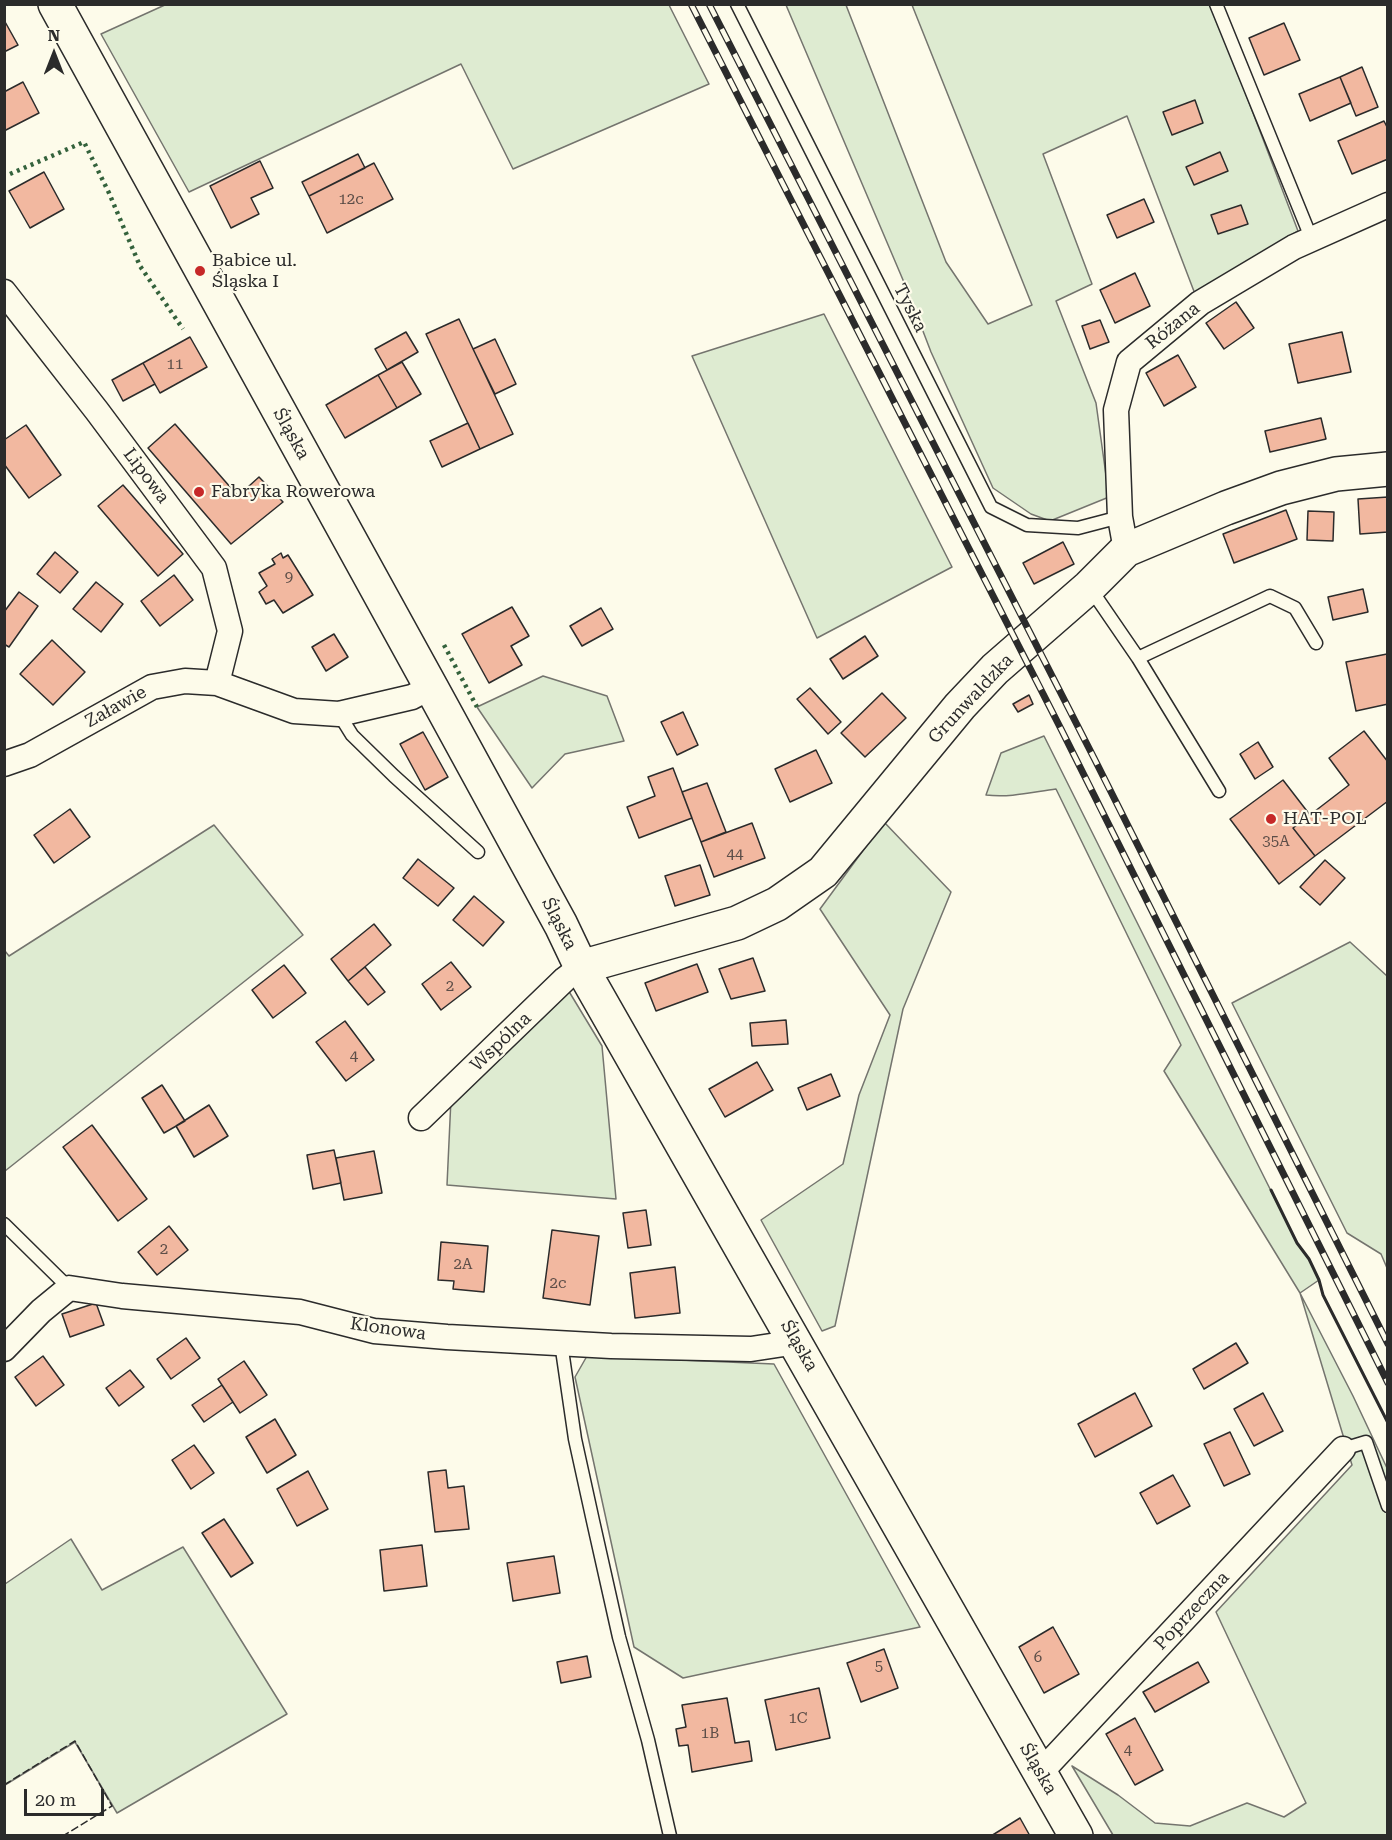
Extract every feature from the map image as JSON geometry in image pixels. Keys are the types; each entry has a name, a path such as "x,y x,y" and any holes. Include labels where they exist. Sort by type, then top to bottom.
{"main road":[{"name":"Śląska","path":"55,4 431,687 581,967 1076,1836"},
{"name":"Grunwaldzka","path":"581,967 737,923 777,904 822,872 960,706 995,669 1089,587 1126,550 1226,508 1281,489 1336,474 1388,469"}],"street":[{"name":"Różana","path":"1126,550 1120,518 1116,410 1129,362 1200,303 1294,248 1388,205"},
{"name":"Lipowa","path":"4,292 98,411 214,568 230,631 217,682"},
{"name":"Załawie","path":"4,764 30,755 152,687 185,681 217,682 294,711 339,714 412,698 431,687"},
{"name":"Wspólna","path":"421,1118 565,979 581,967"},
{"name":"Klonowa","path":"69,1288 122,1296 300,1312 374,1331 561,1343 751,1349 796,1342"},
{"path":"4,1349 41,1311 69,1288"},
{"name":"Poprzeczna","path":"1040,1773 1344,1449"}],"lane":[{"name":"Tyska","path":"737,4 991,507 1027,525 1078,528 1120,518"},
{"path":"1216,4 1312,240"},
{"path":"1089,587 1138,658 1219,791"},
{"path":"1138,658 1270,596 1295,608 1316,643"},
{"path":"339,714 352,735 478,852"},
{"path":"4,1224 69,1288"},
{"path":"561,1343 575,1438 598,1545 670,1836"},
{"path":"1344,1449 1366,1442 1388,1506"}],"green space":[{"path":"167,4 669,5 709,84 513,169 461,64 189,192 101,34"},
{"path":"786,5 846,5 946,262 988,324 1032,305 912,5 1212,5 1298,231 1195,294 1127,116 1043,154 1092,284 1056,301 1096,403 1109,497 1050,521 1031,514 993,488 931,352 906,287"},
{"path":"824,314 952,567 817,638 692,356"},
{"path":"543,676 607,696 624,741 565,754 532,788 477,707"},
{"path":"1044,736 1297,1243 1309,1259 1319,1280 1300,1293 1164,1071 1181,1045 1056,789 1013,795 986,795 1001,753"},
{"path":"884,822 951,892 903,1009 835,1326 822,1331 761,1220 843,1164 859,1095 890,1015 820,909"},
{"path":"214,825 303,935 5,1171 5,951 9,956"},
{"path":"1350,942 1387,976 1387,1268 1381,1254 1347,1233 1232,1003"},
{"path":"556,970 602,1046 616,1199 447,1185 452,1077 535,995"},
{"path":"1300,1293 1387,1468 1387,1835 1113,1835 1072,1766 1118,1795 1155,1823 1190,1826 1247,1803 1284,1817 1306,1803 1216,1612 1352,1465"},
{"path":"587,1356 774,1364 920,1627 683,1678 634,1647 575,1377"},
{"path":"71,1539 102,1590 183,1547 287,1714 117,1813 75,1742 5,1785 5,1584"}],"building":[{"path":"4,20 18,45 4,52"},
{"path":"1284,23 1300,60 1264,75 1249,38"},
{"path":"1362,67 1378,107 1356,116 1340,77"},
{"path":"1340,77 1351,103 1310,121 1299,94"},
{"path":"23,82 39,113 4,131 4,92"},
{"path":"1195,100 1203,123 1172,135 1163,112"},
{"path":"1384,121 1388,129 1388,159 1352,174 1338,141"},
{"path":"1220,152 1228,171 1194,185 1186,167"},
{"path":"358,154 365,168 309,196 302,182"},
{"path":"260,161 273,188 251,198 259,214 231,228 210,186"},
{"path":"374,163 393,199 327,233 309,196"},
{"path":"44,172 64,209 30,228 9,191"},
{"path":"1144,199 1154,222 1117,238 1107,215"},
{"path":"1241,205 1248,224 1218,234 1211,215"},
{"path":"1135,273 1150,306 1115,323 1100,290"},
{"path":"1236,302 1254,328 1224,349 1206,323"},
{"path":"459,319 513,434 480,449 426,334"},
{"path":"1100,320 1109,342 1090,349 1082,326"},
{"path":"406,332 418,352 387,370 375,349"},
{"path":"1342,332 1351,372 1298,383 1289,344"},
{"path":"190,337 207,367 160,393 143,363"},
{"path":"495,339 516,384 495,394 473,349"},
{"path":"1178,355 1196,387 1164,406 1146,373"},
{"path":"402,362 421,394 397,408 378,375"},
{"path":"143,363 155,384 123,401 112,380"},
{"path":"378,375 397,408 345,438 326,405"},
{"path":"1321,418 1326,439 1270,452 1265,431"},
{"path":"468,423 480,449 442,467 430,441"},
{"path":"175,424 238,496 259,477 283,502 231,544 148,448"},
{"path":"26,425 61,475 29,498 4,464 4,440"},
{"path":"123,485 183,554 158,576 98,506"},
{"path":"1388,497 1388,532 1360,534 1358,499"},
{"path":"1286,510 1297,539 1234,563 1223,534"},
{"path":"1308,511 1334,512 1333,541 1307,540"},
{"path":"1063,542 1074,564 1034,584 1023,563"},
{"path":"55,552 78,572 60,593 37,574"},
{"path":"281,553 283,558 288,555 313,595 283,613 274,600 266,604 259,592 267,586 259,573 275,564 272,559"},
{"path":"174,575 193,600 160,626 141,601"},
{"path":"96,582 123,604 101,632 73,609"},
{"path":"1363,589 1368,612 1333,620 1328,597"},
{"path":"19,592 38,606 9,647 4,644 4,612"},
{"path":"512,607 529,636 511,646 522,665 489,683 462,634"},
{"path":"601,608 613,629 582,646 570,626"},
{"path":"334,634 348,657 326,671 312,647"},
{"path":"865,636 878,656 843,679 830,659"},
{"path":"52,640 85,672 53,705 20,674"},
{"path":"1387,654 1388,704 1356,711 1346,662"},
{"path":"810,688 841,722 828,734 797,699"},
{"path":"882,693 906,718 865,757 841,733"},
{"path":"1029,695 1033,704 1018,712 1013,704"},
{"path":"683,712 698,745 677,755 661,722"},
{"path":"1364,731 1388,762 1388,801 1315,856 1293,828 1349,785 1329,758"},
{"path":"423,732 448,777 425,790 400,744"},
{"path":"1258,742 1273,767 1255,779 1240,754"},
{"path":"816,750 832,783 790,802 775,769"},
{"path":"673,768 692,818 639,838 627,807 655,796 648,777"},
{"path":"1283,780 1310,815 1293,828 1315,856 1279,884 1230,819"},
{"path":"707,783 726,832 701,842 682,792"},
{"path":"70,809 90,837 54,863 34,835"},
{"path":"752,823 765,858 714,877 701,842"},
{"path":"418,859 454,888 438,906 403,878"},
{"path":"1325,860 1345,878 1320,905 1300,887"},
{"path":"700,865 710,895 675,906 665,876"},
{"path":"474,896 504,922 483,946 453,920"},
{"path":"374,924 391,945 348,981 331,959"},
{"path":"753,958 765,991 731,999 719,969"},
{"path":"451,962 471,987 441,1010 422,984"},
{"path":"697,964 708,992 656,1011 645,983"},
{"path":"284,965 306,993 273,1018 252,990"},
{"path":"365,967 385,992 368,1005 348,981"},
{"path":"786,1020 788,1044 752,1046 750,1023"},
{"path":"345,1021 374,1060 346,1081 316,1042"},
{"path":"757,1062 773,1090 725,1117 709,1089"},
{"path":"831,1074 840,1096 807,1110 798,1088"},
{"path":"162,1085 185,1121 164,1133 142,1098"},
{"path":"209,1105 228,1136 194,1157 176,1126"},
{"path":"92,1125 147,1199 118,1221 63,1147"},
{"path":"334,1150 341,1183 313,1189 307,1155"},
{"path":"374,1151 382,1193 344,1200 336,1158"},
{"path":"646,1210 651,1245 628,1248 623,1213"},
{"path":"169,1226 188,1250 157,1275 138,1252"},
{"path":"552,1230 599,1236 590,1305 543,1298"},
{"path":"441,1242 488,1246 484,1292 453,1289 454,1281 438,1280"},
{"path":"675,1267 680,1313 635,1318 630,1273"},
{"path":"96,1303 104,1325 70,1337 62,1314"},
{"path":"186,1338 200,1358 171,1379 157,1359"},
{"path":"1236,1343 1248,1363 1204,1389 1193,1369"},
{"path":"43,1356 64,1385 36,1406 15,1377"},
{"path":"244,1361 267,1395 240,1413 218,1379"},
{"path":"130,1370 144,1387 119,1406 106,1388"},
{"path":"222,1385 233,1402 204,1422 192,1405"},
{"path":"1135,1393 1152,1426 1095,1457 1078,1424"},
{"path":"1263,1393 1283,1431 1254,1446 1234,1409"},
{"path":"275,1419 296,1455 267,1473 246,1437"},
{"path":"1230,1432 1250,1474 1224,1486 1204,1444"},
{"path":"194,1445 214,1473 191,1489 172,1460"},
{"path":"446,1470 448,1488 464,1486 469,1529 435,1532 428,1472"},
{"path":"308,1471 328,1509 297,1526 277,1489"},
{"path":"1173,1475 1190,1506 1157,1524 1140,1493"},
{"path":"224,1519 253,1563 231,1577 202,1533"},
{"path":"422,1545 427,1586 384,1591 380,1550"},
{"path":"554,1556 560,1593 513,1601 507,1563"},
{"path":"1053,1627 1079,1674 1044,1693 1019,1647"},
{"path":"884,1649 898,1688 861,1702 847,1663"},
{"path":"587,1656 591,1677 561,1683 557,1662"},
{"path":"1198,1662 1209,1682 1155,1712 1143,1692"},
{"path":"819,1688 830,1738 776,1750 765,1700"},
{"path":"727,1698 735,1743 749,1741 752,1761 692,1772 688,1745 679,1746 676,1729 686,1727 682,1705"},
{"path":"1135,1718 1163,1770 1135,1785 1106,1734"},
{"path":"1020,1818 1030,1836 991,1836"}],"railway":[{"path":"691,4 1061,729 1388,1383"},
{"path":"709,4 1094,758 1388,1344"}],"hedge":[{"path":"10,174 84,142 140,266 183,329"},
{"path":"444,645 477,707"}],"fence":[{"path":"4,1785 75,1741 112,1806 63,1836"}],"wall":[{"path":"1271,1190 1297,1243 1309,1259 1323,1295 1388,1423"}],"place":[{"name":"Babice ul. Śląska I","path":"200,271"},
{"name":"Fabryka Rowerowa","path":"199,492"},
{"name":"HAT-POL","path":"1271,819"}]}
